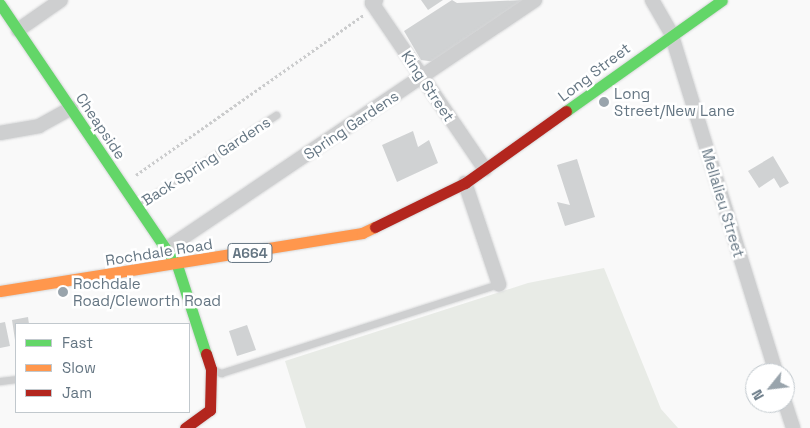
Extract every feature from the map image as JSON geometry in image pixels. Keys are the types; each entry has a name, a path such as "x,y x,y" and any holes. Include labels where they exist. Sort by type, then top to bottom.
{"main road":[{"name":"Long Street","path":"485,169 671,33 722,0"},
{"name":"Cheapside","path":"0,4 177,266 200,346 211,369 210,410 185,428"},
{"name":"Rochdale Road","path":"0,291 177,266 362,233 464,183 485,169"}],"street":[{"path":"18,30 60,0"},
{"name":"Spring Gardens","path":"166,250 536,0"},
{"name":"Mellalieu Street","path":"652,0 671,33 773,363"},
{"name":"King Street","path":"374,4 485,169"},
{"path":"0,133 39,126 70,108"},
{"path":"464,183 499,284"},
{"path":"788,413 793,428"}],"lane":[{"name":"Back Spring Gardens","path":"137,206 276,115"},
{"path":"211,369 229,371 499,284"},
{"path":"0,381 15,380"}],"path":[{"path":"122,184 374,4"}],"shaded area":[{"path":"604,268 661,409 678,428 306,428 285,361 528,283"}],"building":[{"path":"421,0 443,0 428,10"},
{"path":"452,0 457,3 523,0 436,62 421,60 404,31"},
{"path":"413,131 418,147 429,140 438,163 397,182 382,145"},
{"path":"773,156 789,183 780,188 774,178 759,188 748,171"},
{"path":"577,159 595,217 565,226 557,202 570,205 557,165"},
{"path":"28,317 29,323 15,323 15,340 12,320"},
{"path":"5,322 10,346 0,348 0,323"},
{"path":"247,325 256,350 237,356 229,331"}],"traffic: fast":[{"path":"566,111 722,0"},
{"path":"0,4 177,265 206,354"}],"traffic: slow":[{"path":"0,291 362,233 375,227"}],"traffic: jam":[{"path":"375,227 465,183 566,111"},
{"path":"185,428 210,410 211,369 206,354"}],"place":[{"name":"Long Street/New Lane","path":"604,102"},
{"name":"Rochdale Road/Cleworth Road","path":"63,292"}]}
